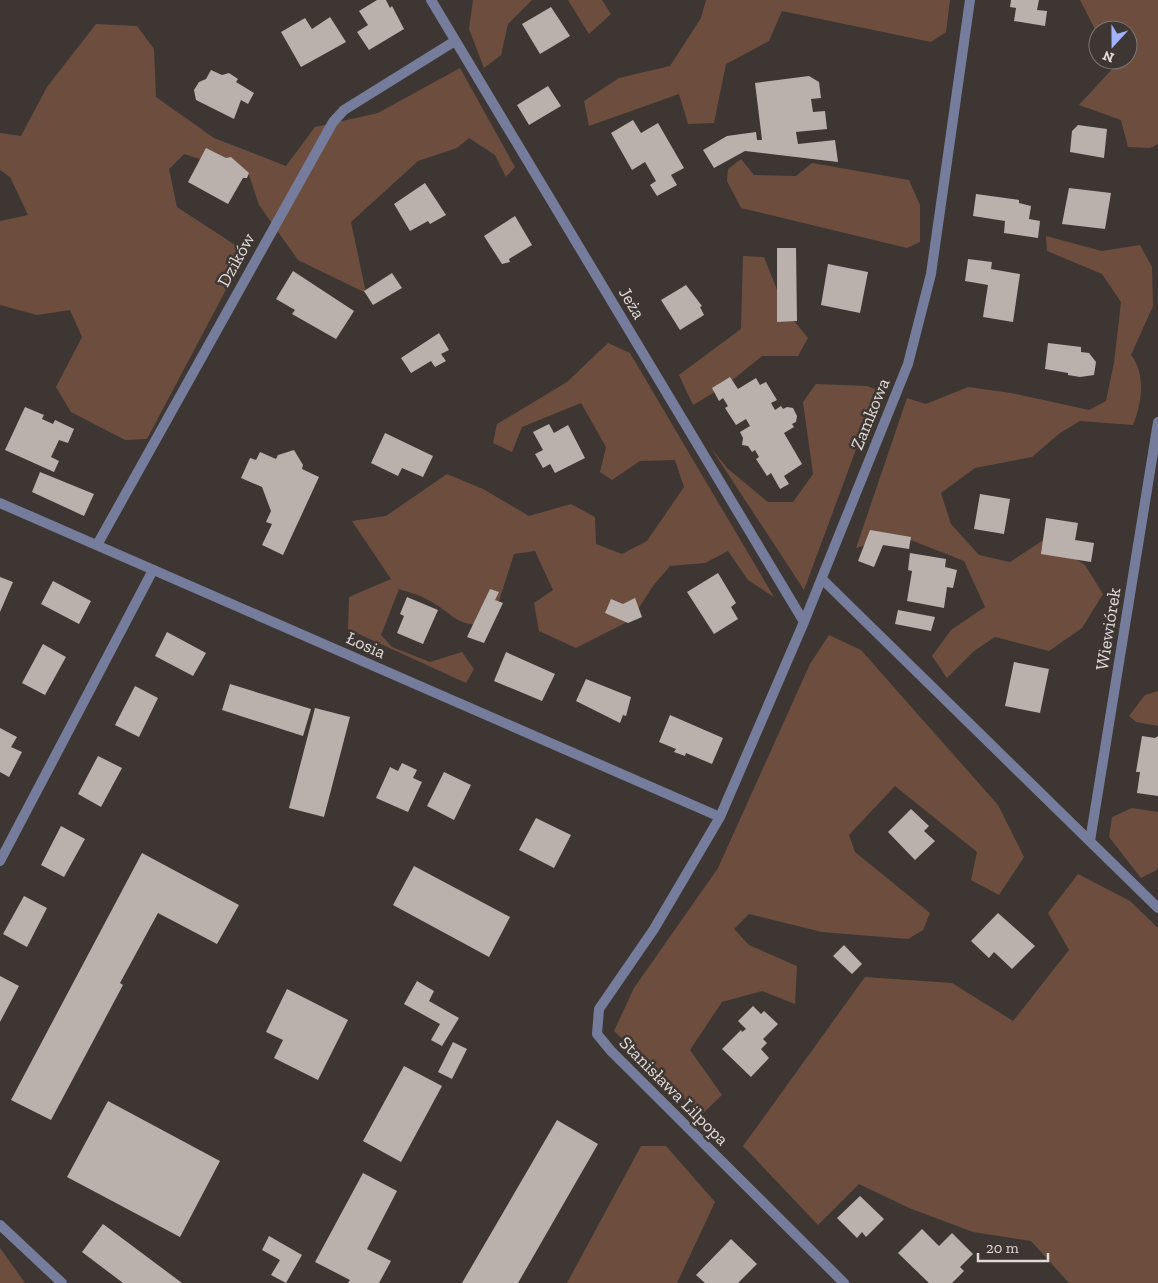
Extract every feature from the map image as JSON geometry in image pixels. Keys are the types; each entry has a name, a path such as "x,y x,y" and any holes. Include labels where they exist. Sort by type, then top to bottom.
{"street":[{"name":"Jeża","path":"431,0 804,622"},
{"name":"Zamkowa","path":"720,817 822,579 908,364 931,274 970,0"},
{"name":"Dzików","path":"97,545 333,122 344,110 455,40"},
{"name":"Wiewiórek","path":"1090,842 1156,449 1158,422"},
{"name":"Łosia","path":"0,503 720,817"},
{"path":"0,861 153,570"},
{"path":"822,579 1158,908"},
{"name":"Stanisława Lilpopa","path":"720,817 654,929 599,1009 597,1034 611,1052 844,1283"},
{"path":"0,1225 62,1283"}],"shaded area":[{"path":"473,0 532,0 508,24 501,55 484,68 469,29"},
{"path":"568,0 602,0 611,14 589,34"},
{"path":"706,0 950,0 946,32 931,42 782,11 769,41 726,64 714,123 688,124 679,94 589,126 584,101 619,78 670,66 701,18"},
{"path":"1080,0 1158,0 1158,144 1150,148 1128,147 1121,120 1079,105 1111,70 1138,70 1138,20 1090,20"},
{"path":"96,24 137,26 154,49 156,97 214,138 286,166 315,127 378,113 460,68 515,167 506,177 495,155 469,138 457,148 418,161 351,222 366,293 298,260 259,205 249,175 184,154 169,169 177,207 246,252 147,439 125,440 71,412 56,387 82,337 70,310 37,315 0,305 0,221 28,215 10,177 0,170 0,133 21,136 47,87"},
{"path":"741,159 754,175 796,176 812,163 909,180 920,205 920,242 907,248 741,208 727,181 728,169"},
{"path":"1046,236 1102,251 1140,245 1152,267 1153,306 1131,355 1136,363 1141,380 1139,407 1133,425 1080,421 1060,433 1032,457 975,468 941,493 951,524 979,555 1010,562 1045,539 1085,565 1103,594 1082,628 1049,651 995,637 974,651 947,678 932,656 951,630 985,607 964,561 898,535 856,548 907,398 926,404 968,387 1011,393 1089,410 1106,401 1114,363 1121,302 1102,274 1047,251"},
{"path":"743,256 764,257 785,310 808,338 798,356 762,356 725,386 693,405 679,375 741,329"},
{"path":"608,343 630,353 774,597 748,580 728,551 705,563 670,566 653,586 631,620 576,648 539,631 534,603 553,590 535,551 514,554 492,623 480,625 463,622 425,598 399,589 381,635 392,647 430,662 462,652 474,669 466,683 348,629 349,597 391,579 352,521 386,516 447,474 483,489 529,516 571,504 595,517 596,544 622,554 647,541 684,487 675,460 640,461 612,480 600,472 606,447 581,403 522,427 512,452 493,443 497,424 567,382"},
{"path":"816,384 867,386 878,390 804,590 711,448 727,468 768,502 793,502 813,474 803,402"},
{"path":"829,635 861,650 998,805 1024,857 999,895 971,880 977,852 895,786 849,835 855,852 930,913 923,930 908,939 822,932 749,914 734,929 749,945 797,966 795,1004 762,991 722,1002 690,1050 722,1095 701,1115 614,1031 634,988 718,868 810,664"},
{"path":"1158,691 1158,726 1136,722 1129,716 1145,695"},
{"path":"1132,808 1158,812 1158,867 1157,870 1141,878 1109,837 1112,817"},
{"path":"1078,874 1130,901 1158,928 1158,1283 1069,1283 1031,1241 973,1232 909,1208 859,1184 818,1225 743,1146 865,977 952,983 1013,1021 1069,950 1048,913"},
{"path":"641,1146 666,1146 715,1202 677,1283 567,1283"},
{"path":"0,1248 25,1283 0,1283"}],"building":[{"path":"377,0 386,0 390,8 392,6 404,29 369,50 357,32 368,25 359,11"},
{"path":"1011,0 1039,0 1037,10 1047,11 1045,26 1014,21 1016,8 1010,7"},
{"path":"551,7 570,36 540,54 522,24"},
{"path":"330,17 346,42 301,67 281,32 305,18 312,29"},
{"path":"211,70 222,75 229,73 238,79 236,82 254,93 248,104 241,100 234,119 196,100 194,90 199,82 206,79"},
{"path":"809,76 819,82 821,98 811,99 813,112 825,111 827,129 796,132 798,144 835,140 838,162 745,151 714,168 703,150 727,136 756,132 757,140 762,140 755,83"},
{"path":"548,86 561,106 529,125 517,105"},
{"path":"633,120 641,133 658,123 684,168 671,175 677,185 657,196 650,185 656,181 645,162 632,170 611,133"},
{"path":"1078,125 1107,129 1104,158 1070,152 1072,131"},
{"path":"206,148 226,158 231,157 249,173 247,178 243,178 228,204 188,182"},
{"path":"425,183 446,215 430,224 428,221 410,231 394,204"},
{"path":"1069,188 1111,193 1105,229 1062,224"},
{"path":"976,194 1019,200 1019,203 1031,206 1029,219 1040,221 1038,238 1004,233 1005,221 973,216"},
{"path":"515,216 532,245 509,259 510,262 502,264 484,236"},
{"path":"777,248 796,248 797,321 777,322"},
{"path":"968,259 992,262 991,269 1020,274 1013,322 983,317 988,285 965,281"},
{"path":"828,264 868,272 860,313 821,305"},
{"path":"293,271 354,311 336,339 292,314 295,310 276,299"},
{"path":"392,273 402,288 373,305 364,291"},
{"path":"686,285 702,306 700,307 704,315 680,330 661,300"},
{"path":"439,333 449,350 441,354 446,361 435,367 431,361 411,373 401,358"},
{"path":"1048,343 1081,347 1081,352 1089,353 1096,362 1094,375 1080,377 1045,369"},
{"path":"730,377 738,389 756,378 760,385 766,382 777,400 771,403 775,410 781,406 783,409 787,407 793,408 797,416 796,422 792,424 794,427 784,433 802,464 784,476 789,484 780,489 771,473 767,476 756,459 759,457 755,450 752,452 748,446 742,445 743,438 740,432 750,426 746,419 736,425 725,408 728,406 723,398 719,401 712,388"},
{"path":"25,407 44,415 42,419 53,424 55,420 74,429 68,443 59,440 51,457 59,461 54,472 5,450"},
{"path":"549,424 554,433 568,425 585,458 555,473 550,464 543,468 535,454 543,450 533,432"},
{"path":"385,433 433,456 423,477 402,468 398,476 371,463"},
{"path":"294,450 303,465 302,469 319,477 283,555 262,545 272,524 266,522 271,511 262,487 241,478 250,458 256,460 260,452 276,459 278,455"},
{"path":"40,472 94,494 84,516 32,492"},
{"path":"980,494 1010,499 1004,534 974,529"},
{"path":"1046,518 1078,523 1075,540 1094,543 1091,562 1041,554"},
{"path":"870,530 911,537 909,549 883,545 874,567 858,561"},
{"path":"910,553 946,559 945,567 957,570 953,588 947,587 944,608 907,601 912,571 908,570"},
{"path":"718,573 736,603 731,607 738,619 714,634 687,592"},
{"path":"0,577 13,582 0,612"},
{"path":"53,581 91,601 79,624 41,604"},
{"path":"490,589 499,592 495,600 503,603 484,643 467,637"},
{"path":"407,597 438,610 423,644 397,633 404,616 400,614"},
{"path":"635,598 642,617 628,623 605,613 611,599 623,604"},
{"path":"898,610 935,617 931,631 895,624"},
{"path":"167,632 206,653 193,676 155,656"},
{"path":"43,644 66,657 45,695 22,683"},
{"path":"506,652 555,674 542,701 494,681"},
{"path":"1014,662 1049,669 1040,713 1005,706"},
{"path":"586,679 631,697 626,716 623,715 620,723 576,701"},
{"path":"230,684 311,709 303,736 222,710"},
{"path":"135,686 158,698 139,737 115,725"},
{"path":"315,708 350,717 324,817 289,808"},
{"path":"670,715 723,738 712,764 686,753 685,756 674,752 676,749 659,742"},
{"path":"0,728 17,737 11,747 22,752 9,777 0,772"},
{"path":"1142,736 1155,738 1158,736 1158,796 1137,793 1140,772 1136,772"},
{"path":"98,756 122,768 101,807 78,794"},
{"path":"402,763 417,770 413,778 422,782 408,812 376,798 390,767 398,771"},
{"path":"444,772 471,785 454,820 427,806"},
{"path":"911,809 929,826 924,831 935,841 915,860 888,832"},
{"path":"536,818 571,835 554,868 519,850"},
{"path":"61,826 85,839 64,877 41,865"},
{"path":"142,853 239,905 217,944 158,913 120,983 123,985 51,1120 11,1100"},
{"path":"414,866 510,917 489,957 393,905"},
{"path":"24,896 47,908 27,947 3,934"},
{"path":"998,913 1035,946 1012,969 994,952 989,958 971,941"},
{"path":"844,945 862,964 852,974 833,956"},
{"path":"0,976 19,986 0,1022"},
{"path":"417,981 434,991 429,1001 459,1018 442,1046 431,1040 440,1024 404,1004"},
{"path":"287,989 348,1020 318,1080 274,1058 283,1040 266,1032"},
{"path":"753,1006 761,1014 764,1011 778,1024 763,1039 767,1043 761,1049 769,1058 751,1077 722,1049 741,1030 742,1032 746,1029 738,1021"},
{"path":"453,1042 467,1049 452,1079 438,1072"},
{"path":"404,1066 442,1086 401,1162 363,1141"},
{"path":"108,1101 220,1161 180,1237 67,1177"},
{"path":"557,1120 598,1144 518,1283 462,1283"},
{"path":"363,1173 397,1191 367,1249 391,1261 379,1283 348,1283 350,1280 315,1262"},
{"path":"860,1196 884,1219 866,1237 862,1232 857,1238 837,1218"},
{"path":"103,1224 182,1283 123,1283 82,1252"},
{"path":"922,1229 939,1246 952,1233 973,1254 960,1267 964,1271 952,1283 929,1283 898,1253"},
{"path":"269,1236 302,1255 286,1283 271,1275 280,1260 262,1250"},
{"path":"731,1239 757,1264 738,1283 705,1283 696,1275"}]}
